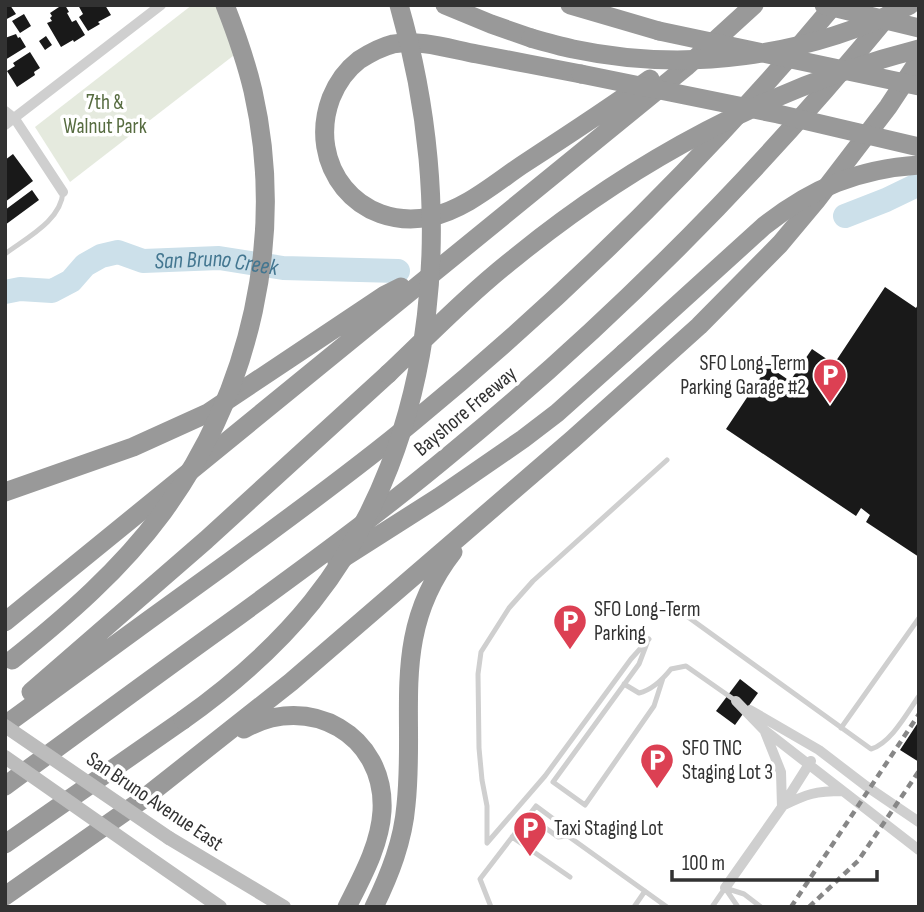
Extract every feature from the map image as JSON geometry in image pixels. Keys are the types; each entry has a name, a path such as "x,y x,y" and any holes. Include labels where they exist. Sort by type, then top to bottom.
{"highway":[{"path":"9,663 61,621 132,550 162,514 209,437 228,397 243,354 261,274 265,181 253,90 225,5"},
{"path":"7,843 183,720 254,664 296,621 319,592 347,552 377,496 394,456 413,391 424,332 429,272 430,215 424,127 415,70 399,5"},
{"path":"445,5 531,38 573,49 667,60 711,59 800,46 847,33 910,5"},
{"path":"570,5 659,31 919,86"},
{"path":"745,5 699,43 631,93 478,195 446,213 410,219 374,212 347,193 329,162 324,145 324,126 334,91 353,65 381,48 395,44 428,44 581,74 778,114 919,147"},
{"path":"5,622 667,83 754,5"},
{"path":"826,5 919,22"},
{"path":"826,5 919,28"},
{"name":"Bayshore Freeway","path":"5,726 327,489 461,382 554,300 648,208 751,101 834,5"},
{"name":"Bayshore Freeway","path":"5,786 326,552 523,393 603,321 751,173 818,99 896,5"},
{"path":"5,714 197,548 514,257 588,201 628,175 762,104 809,84 919,49"},
{"path":"143,799 291,682 528,478 699,326 780,244 854,153 919,60"},
{"path":"885,79 919,96"},
{"path":"212,635 360,549 486,466 557,413 785,209 828,185 852,177 919,165"},
{"path":"5,492 133,447 208,413 386,295 440,267"},
{"path":"374,907 394,862 405,820 408,781 408,681 412,644 420,612 437,576 453,551 528,478"},
{"path":"5,896 239,733 265,719 280,715 300,715 317,718 342,729 358,742 379,779 382,803 377,842 347,907"}],"main road":[{"name":"San Bruno Avenue East","path":"5,726 169,838 284,907"},
{"path":"5,757 220,907"}],"street":[{"path":"63,192 8,118 161,5"},
{"path":"736,701 764,729 919,850"},
{"path":"736,701 819,750 919,822"},
{"path":"764,729 781,772 782,807"},
{"path":"724,888 819,750"},
{"path":"782,807 820,791 843,791"}],"lane":[{"path":"5,254 51,219 63,192"},
{"path":"663,678 654,706 585,805 553,782 639,664 649,639 631,659 545,776 487,843 487,806 479,748 478,674 481,652 509,608 533,581 667,460"},
{"path":"670,604 871,749 879,747 887,740 919,696"},
{"path":"841,728 919,618"},
{"path":"624,684 639,693 647,691 671,668 686,666 736,701"},
{"path":"492,907 480,879 536,806 563,826 568,836 667,907"},
{"path":"529,816 558,837 568,836"},
{"path":"512,837 570,877"},
{"path":"712,907 724,888"},
{"path":"724,888 738,907"},
{"path":"724,888 744,894 761,907"},
{"path":"634,907 645,891"}],"green space":[{"name":"7th & Walnut Park","path":"192,5 231,5 242,49 70,182 35,127"}],"building":[{"path":"5,5 10,5 16,14 5,20"},
{"path":"65,5 72,22 76,20 85,35 61,47 47,23 52,21 50,13"},
{"path":"78,5 105,5 111,15 88,31 79,17 83,14"},
{"path":"24,14 31,26 20,33 12,21"},
{"path":"16,34 26,47 5,60 5,38"},
{"path":"46,36 52,45 45,50 39,41"},
{"path":"30,52 40,68 34,72 35,75 17,87 7,71 15,66 13,63"},
{"path":"13,154 33,181 5,202 5,160"},
{"path":"32,190 39,200 5,225 5,210"},
{"name":"SFO Long-Term Parking Garage #2","path":"885,287 916,308 919,303 919,557 866,522 870,515 861,508 856,516 726,429 768,366 790,381 812,349 834,364"},
{"path":"740,679 758,693 735,725 716,711"},
{"path":"919,721 919,762 900,750"}],"waterway":[{"name":"San Bruno Creek","path":"845,216 919,184"},
{"name":"San Bruno Creek","path":"5,292 20,289 52,291 71,281 85,265 101,256 118,252 143,261 219,258 283,268 398,271"}],"railway":[{"path":"791,907 919,714"},
{"path":"809,907 858,861 919,771"}],"place":[{"name":"SFO Long-Term Parking Garage #2","path":"830,405"},
{"name":"SFO Long-Term Parking","path":"570,651"},
{"name":"SFO TNC Staging Lot 3","path":"657,790"},
{"name":"Taxi Staging Lot","path":"530,858"}]}
